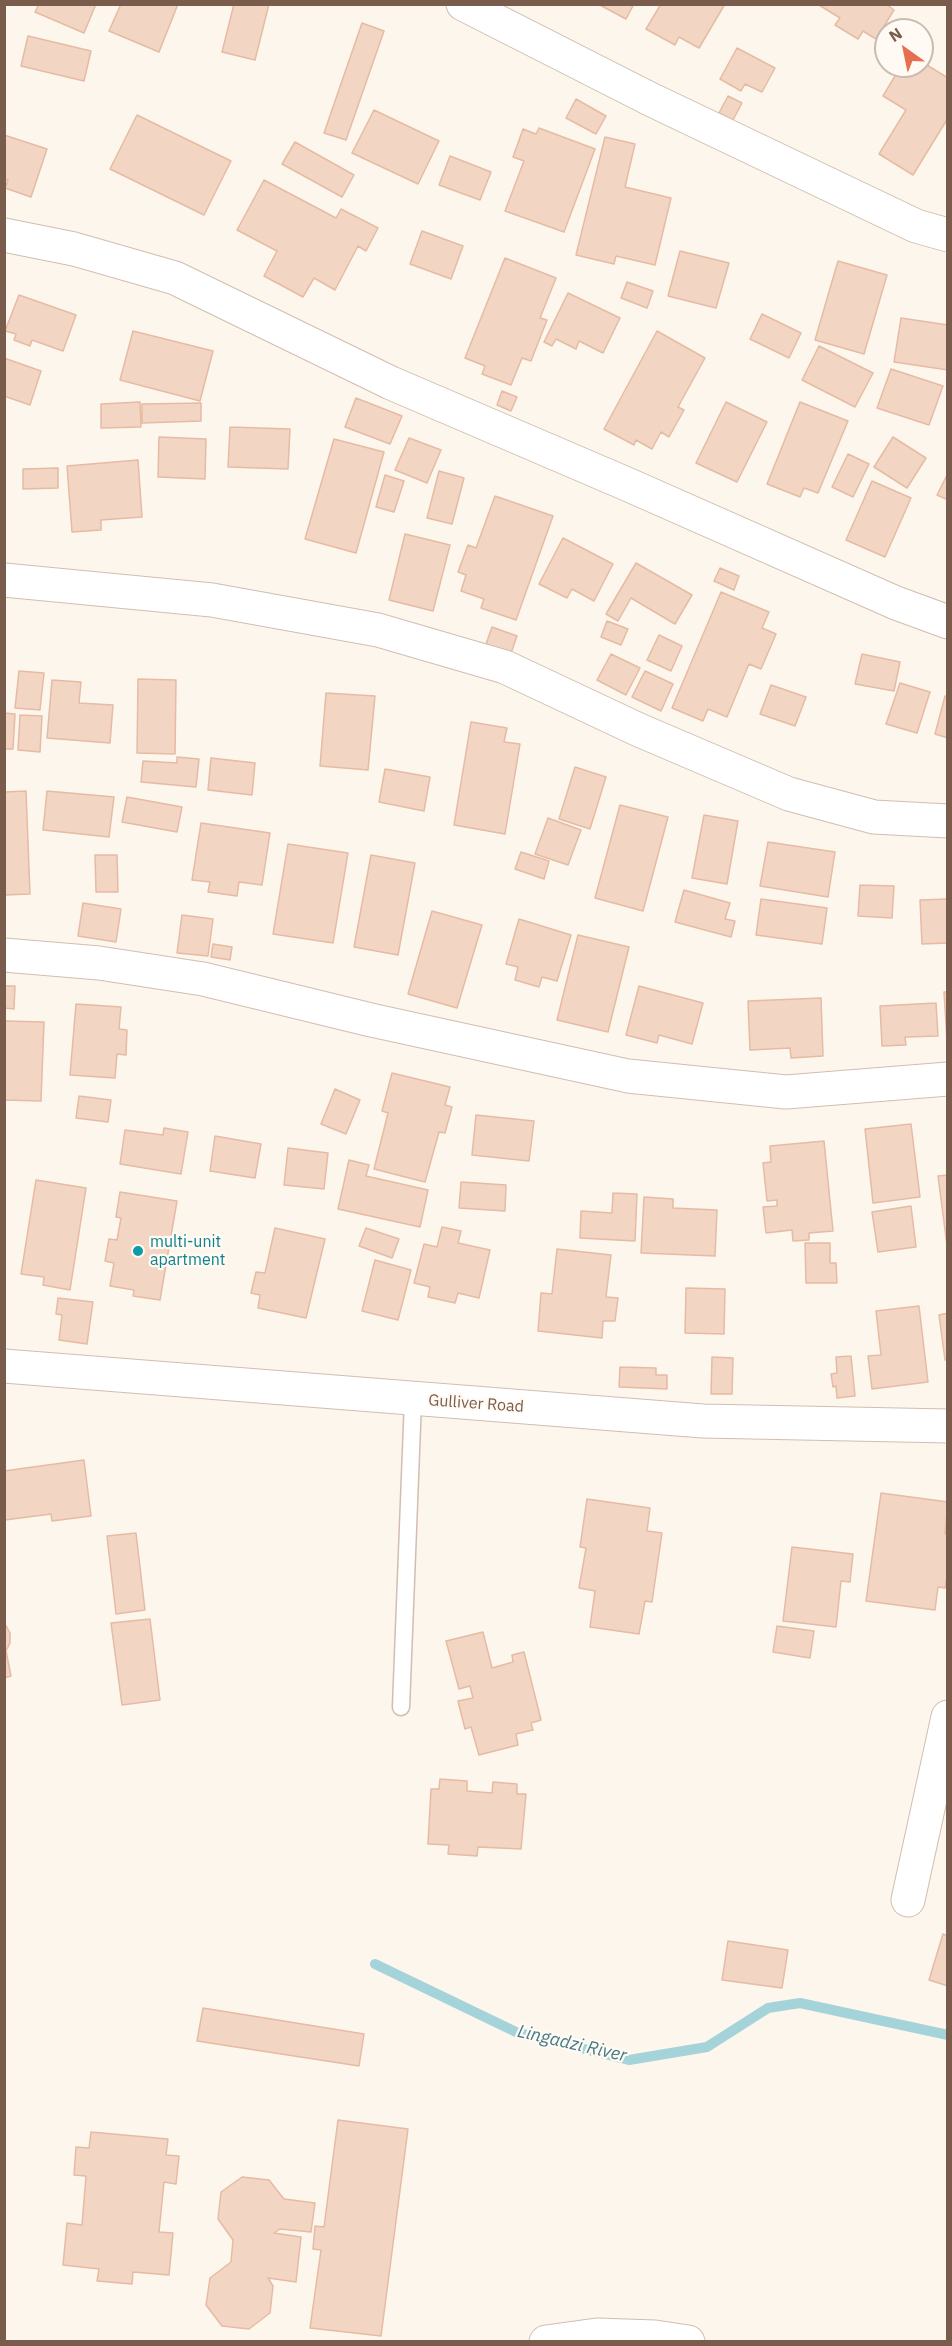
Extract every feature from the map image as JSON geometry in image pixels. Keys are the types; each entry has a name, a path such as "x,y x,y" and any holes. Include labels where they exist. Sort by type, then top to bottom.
{"street":[{"path":"463,4 650,99 916,226 948,235"},
{"path":"4,235 74,249 175,278 391,383 896,603 948,622"},
{"path":"4,580 212,600 378,630 505,667 639,730 789,794 874,817 948,821"},
{"path":"4,955 99,963 203,979 371,1020 628,1076 786,1092 948,1078"},
{"name":"Gulliver Road","path":"4,1366 413,1400 703,1421 948,1426"},
{"path":"908,1900 948,1717"},
{"path":"546,2342 597,2335 654,2337 688,2342"}],"lane":[{"path":"401,1707 413,1400"}],"building":[{"path":"39,4 96,4 84,33 35,12"},
{"path":"121,4 178,4 159,52 109,31"},
{"path":"234,4 269,4 255,60 222,52"},
{"path":"598,4 634,4 626,19"},
{"path":"661,4 725,4 699,48 679,37 675,45 646,29"},
{"path":"886,4 894,10 889,18 874,18 874,38 863,31 858,39 835,25 840,18 819,5"},
{"path":"362,23 384,31 346,140 324,133"},
{"path":"28,36 91,51 84,81 21,66"},
{"path":"737,48 775,68 762,92 745,84 741,91 720,79"},
{"path":"934,69 948,78 948,118 913,175 879,154 906,110 883,96 894,78 934,78"},
{"path":"728,96 742,103 733,120 719,113"},
{"path":"576,99 606,116 596,134 566,118"},
{"path":"374,110 439,141 418,184 352,153"},
{"path":"137,115 231,161 204,215 110,169"},
{"path":"539,128 595,149 564,232 505,211 524,161 513,157 523,129 536,134"},
{"path":"4,135 47,149 31,197 5,188 8,180 4,179"},
{"path":"605,137 635,144 625,187 671,198 655,265 616,256 614,264 576,255"},
{"path":"295,142 354,175 342,197 282,164"},
{"path":"450,156 491,172 480,200 439,185"},
{"path":"264,180 336,218 341,209 378,228 366,251 358,246 335,290 314,278 303,297 264,276 277,251 237,230"},
{"path":"422,231 463,246 451,279 410,264"},
{"path":"680,251 729,263 716,308 668,296"},
{"path":"505,258 556,278 540,318 547,320 531,361 522,358 511,385 482,374 485,366 465,358"},
{"path":"838,261 887,275 864,354 815,340"},
{"path":"627,282 653,291 647,308 621,298"},
{"path":"568,293 620,318 603,353 579,341 576,349 556,339 552,346 544,342"},
{"path":"19,295 76,315 63,351 32,340 30,346 14,340 16,334 5,331"},
{"path":"762,314 801,333 789,358 750,339"},
{"path":"901,318 948,325 948,370 894,362"},
{"path":"133,331 213,351 200,401 120,380"},
{"path":"657,331 705,358 678,407 684,410 669,437 661,432 652,449 636,440 634,445 604,429"},
{"path":"819,346 873,373 855,407 802,380"},
{"path":"4,358 41,371 30,405 4,396"},
{"path":"891,369 943,386 929,425 877,408"},
{"path":"502,391 517,397 511,411 497,405"},
{"path":"356,398 402,416 390,444 345,427"},
{"path":"140,402 141,427 101,428 101,404"},
{"path":"726,402 767,422 737,482 696,463"},
{"path":"800,402 848,421 818,493 804,488 800,497 767,484"},
{"path":"201,403 201,421 142,423 142,404"},
{"path":"230,427 290,429 288,469 228,467"},
{"path":"159,437 206,439 205,479 158,477"},
{"path":"893,437 926,458 907,488 874,467"},
{"path":"409,438 441,450 427,483 395,470"},
{"path":"334,439 384,452 356,553 305,539"},
{"path":"848,454 869,464 853,497 832,487"},
{"path":"138,460 142,517 101,520 101,530 72,532 67,466"},
{"path":"58,468 58,488 23,489 23,469"},
{"path":"439,471 464,478 452,524 427,518"},
{"path":"948,473 948,500 937,495"},
{"path":"385,475 404,481 394,512 376,507"},
{"path":"872,481 911,498 885,557 846,540"},
{"path":"495,496 553,516 516,620 481,608 484,599 461,591 466,575 458,572 468,545 476,548"},
{"path":"405,534 450,545 433,611 389,600"},
{"path":"563,538 613,564 594,601 572,589 567,598 539,584"},
{"path":"636,563 692,595 675,624 631,598 618,621 606,614"},
{"path":"720,568 739,576 734,590 714,581"},
{"path":"721,592 769,612 762,628 776,634 761,669 749,664 727,717 708,709 703,721 672,708"},
{"path":"607,621 628,629 621,645 601,637"},
{"path":"492,627 517,636 511,653 486,644"},
{"path":"659,635 682,646 671,671 647,660"},
{"path":"611,654 640,668 626,695 597,680"},
{"path":"862,654 900,662 894,691 855,684"},
{"path":"19,671 44,673 40,710 15,708"},
{"path":"645,671 673,684 661,711 632,697"},
{"path":"138,679 176,680 175,754 137,753"},
{"path":"52,680 81,682 79,703 113,705 110,743 47,738"},
{"path":"900,683 930,692 917,733 886,724"},
{"path":"771,685 806,697 795,726 760,714"},
{"path":"326,693 375,696 368,770 320,766"},
{"path":"945,696 948,697 948,738 935,734"},
{"path":"4,713 15,714 13,749 4,749"},
{"path":"20,715 42,716 40,752 18,750"},
{"path":"471,722 507,728 504,742 520,744 505,834 454,825"},
{"path":"177,757 199,759 196,787 141,782 143,761 177,763"},
{"path":"211,758 255,763 252,795 208,790"},
{"path":"575,767 606,777 590,829 559,819"},
{"path":"385,769 430,777 424,811 379,802"},
{"path":"26,791 30,894 4,895 4,792"},
{"path":"47,791 114,797 109,837 43,830"},
{"path":"127,797 182,807 177,832 122,822"},
{"path":"620,805 668,817 643,911 595,898"},
{"path":"704,815 738,821 727,884 692,878"},
{"path":"548,818 581,830 568,865 535,854"},
{"path":"201,823 270,833 262,885 239,882 237,896 208,892 210,882 192,880"},
{"path":"768,842 835,852 828,897 760,886"},
{"path":"288,844 348,853 333,943 273,934"},
{"path":"521,852 549,861 544,879 515,869"},
{"path":"95,855 117,855 118,892 96,892"},
{"path":"371,855 415,863 398,955 354,947"},
{"path":"860,885 894,886 892,918 858,916"},
{"path":"684,890 730,903 725,919 735,921 731,937 675,922"},
{"path":"761,899 827,908 822,944 756,935"},
{"path":"948,899 948,943 922,944 920,900"},
{"path":"83,903 121,909 116,942 78,936"},
{"path":"432,911 482,925 457,1008 408,994"},
{"path":"182,915 213,919 208,956 177,953"},
{"path":"519,919 571,935 557,981 542,977 539,987 515,980 518,967 506,964"},
{"path":"578,935 629,947 608,1032 557,1020"},
{"path":"213,944 232,947 230,960 211,957"},
{"path":"4,986 15,986 14,1009 4,1008"},
{"path":"639,986 703,1003 692,1044 659,1035 657,1043 626,1035"},
{"path":"944,992 948,992 948,1041 947,1041"},
{"path":"821,998 823,1056 791,1058 790,1048 750,1050 748,1001"},
{"path":"936,1003 938,1036 905,1037 906,1045 882,1046 880,1006"},
{"path":"76,1004 121,1007 119,1029 127,1030 126,1055 117,1054 115,1078 70,1075"},
{"path":"4,1021 44,1022 41,1101 4,1100"},
{"path":"392,1073 450,1087 445,1105 452,1107 445,1133 439,1132 425,1182 374,1169 388,1113 382,1111"},
{"path":"335,1089 360,1100 346,1134 321,1124"},
{"path":"79,1096 111,1100 108,1122 76,1118"},
{"path":"476,1115 534,1121 529,1161 472,1155"},
{"path":"911,1124 920,1197 873,1203 865,1129"},
{"path":"164,1128 188,1132 181,1174 120,1164 125,1130 163,1135"},
{"path":"215,1136 261,1144 255,1178 210,1171"},
{"path":"824,1141 833,1231 809,1233 809,1240 793,1241 792,1230 766,1233 763,1207 777,1206 777,1200 767,1201 763,1163 771,1162 770,1146"},
{"path":"288,1148 328,1153 324,1189 284,1185"},
{"path":"349,1160 369,1165 366,1176 428,1190 420,1227 338,1209"},
{"path":"948,1175 948,1253 938,1176"},
{"path":"36,1180 86,1188 70,1290 43,1285 44,1277 21,1274"},
{"path":"461,1182 506,1185 505,1211 459,1208"},
{"name":"multi-unit apartment","path":"120,1192 177,1201 160,1300 133,1296 134,1290 110,1286 114,1263 105,1261 109,1239 117,1240 121,1218 116,1217"},
{"path":"613,1193 637,1194 635,1241 580,1238 581,1211 612,1213"},
{"path":"644,1197 673,1199 673,1208 717,1210 715,1256 641,1253"},
{"path":"911,1206 916,1247 878,1252 872,1212"},
{"path":"442,1227 461,1231 458,1243 490,1250 479,1298 458,1293 455,1303 428,1297 430,1287 414,1283 424,1244 437,1247"},
{"path":"275,1228 325,1239 306,1318 258,1308 260,1295 251,1293 256,1272 265,1273"},
{"path":"366,1228 399,1239 392,1258 359,1246"},
{"path":"805,1243 830,1243 830,1263 836,1263 837,1283 806,1283"},
{"path":"557,1249 611,1255 606,1297 618,1298 615,1321 603,1321 602,1338 538,1331 541,1293 552,1294"},
{"path":"375,1260 411,1270 398,1320 362,1311"},
{"path":"686,1288 725,1289 724,1334 685,1333"},
{"path":"58,1298 93,1302 87,1344 59,1340 62,1315 56,1314"},
{"path":"919,1306 928,1382 872,1389 868,1356 881,1355 876,1311"},
{"path":"948,1313 948,1359 945,1360 939,1315"},
{"path":"851,1356 855,1396 837,1398 836,1386 833,1387 831,1374 837,1373 836,1357"},
{"path":"712,1357 733,1358 732,1394 711,1394"},
{"path":"620,1367 656,1368 656,1375 667,1375 667,1389 619,1387"},
{"path":"84,1460 91,1516 52,1521 51,1514 5,1520 4,1471"},
{"path":"881,1493 948,1502 945,1534 948,1534 948,1571 945,1588 938,1587 935,1610 866,1601"},
{"path":"587,1499 650,1508 647,1531 662,1533 652,1602 645,1601 639,1634 590,1627 595,1591 579,1588 586,1548 580,1547"},
{"path":"136,1533 145,1610 116,1614 107,1536"},
{"path":"792,1547 853,1554 850,1582 841,1581 836,1627 783,1621"},
{"path":"150,1619 160,1700 122,1705 111,1623"},
{"path":"4,1622 10,1633 10,1643 6,1651 11,1676 4,1678"},
{"path":"777,1626 814,1631 810,1658 773,1652"},
{"path":"483,1632 492,1668 513,1662 512,1655 524,1652 541,1720 531,1723 533,1730 516,1734 518,1745 479,1755 471,1727 465,1729 458,1701 473,1698 470,1686 459,1689 446,1641"},
{"path":"440,1779 467,1781 467,1791 492,1793 493,1782 517,1784 517,1794 526,1794 521,1849 478,1847 477,1856 448,1854 449,1845 428,1844 431,1789 439,1789"},
{"path":"943,1934 948,1936 948,1986 929,1980"},
{"path":"728,1941 788,1950 782,1988 722,1980"},
{"path":"203,2008 364,2034 359,2066 197,2041"},
{"path":"338,2120 408,2129 381,2336 310,2328 321,2250 313,2249 315,2226 324,2227"},
{"path":"91,2132 168,2139 166,2155 179,2156 176,2184 164,2182 159,2232 173,2233 169,2275 133,2272 132,2284 97,2281 99,2269 63,2265 67,2223 82,2225 86,2176 74,2175 76,2147 89,2148"},
{"path":"242,2177 269,2180 284,2199 315,2203 311,2232 280,2229 274,2233 301,2237 296,2282 268,2278 273,2286 270,2313 249,2329 222,2326 206,2305 210,2278 231,2262 233,2240 218,2219 221,2192"}],"waterway":[{"name":"Lingadzi River","path":"375,1964 516,2032 629,2060 707,2047 768,2008 800,2003 948,2035"}],"place":[{"name":"multi-unit apartment","path":"138,1251"}]}
